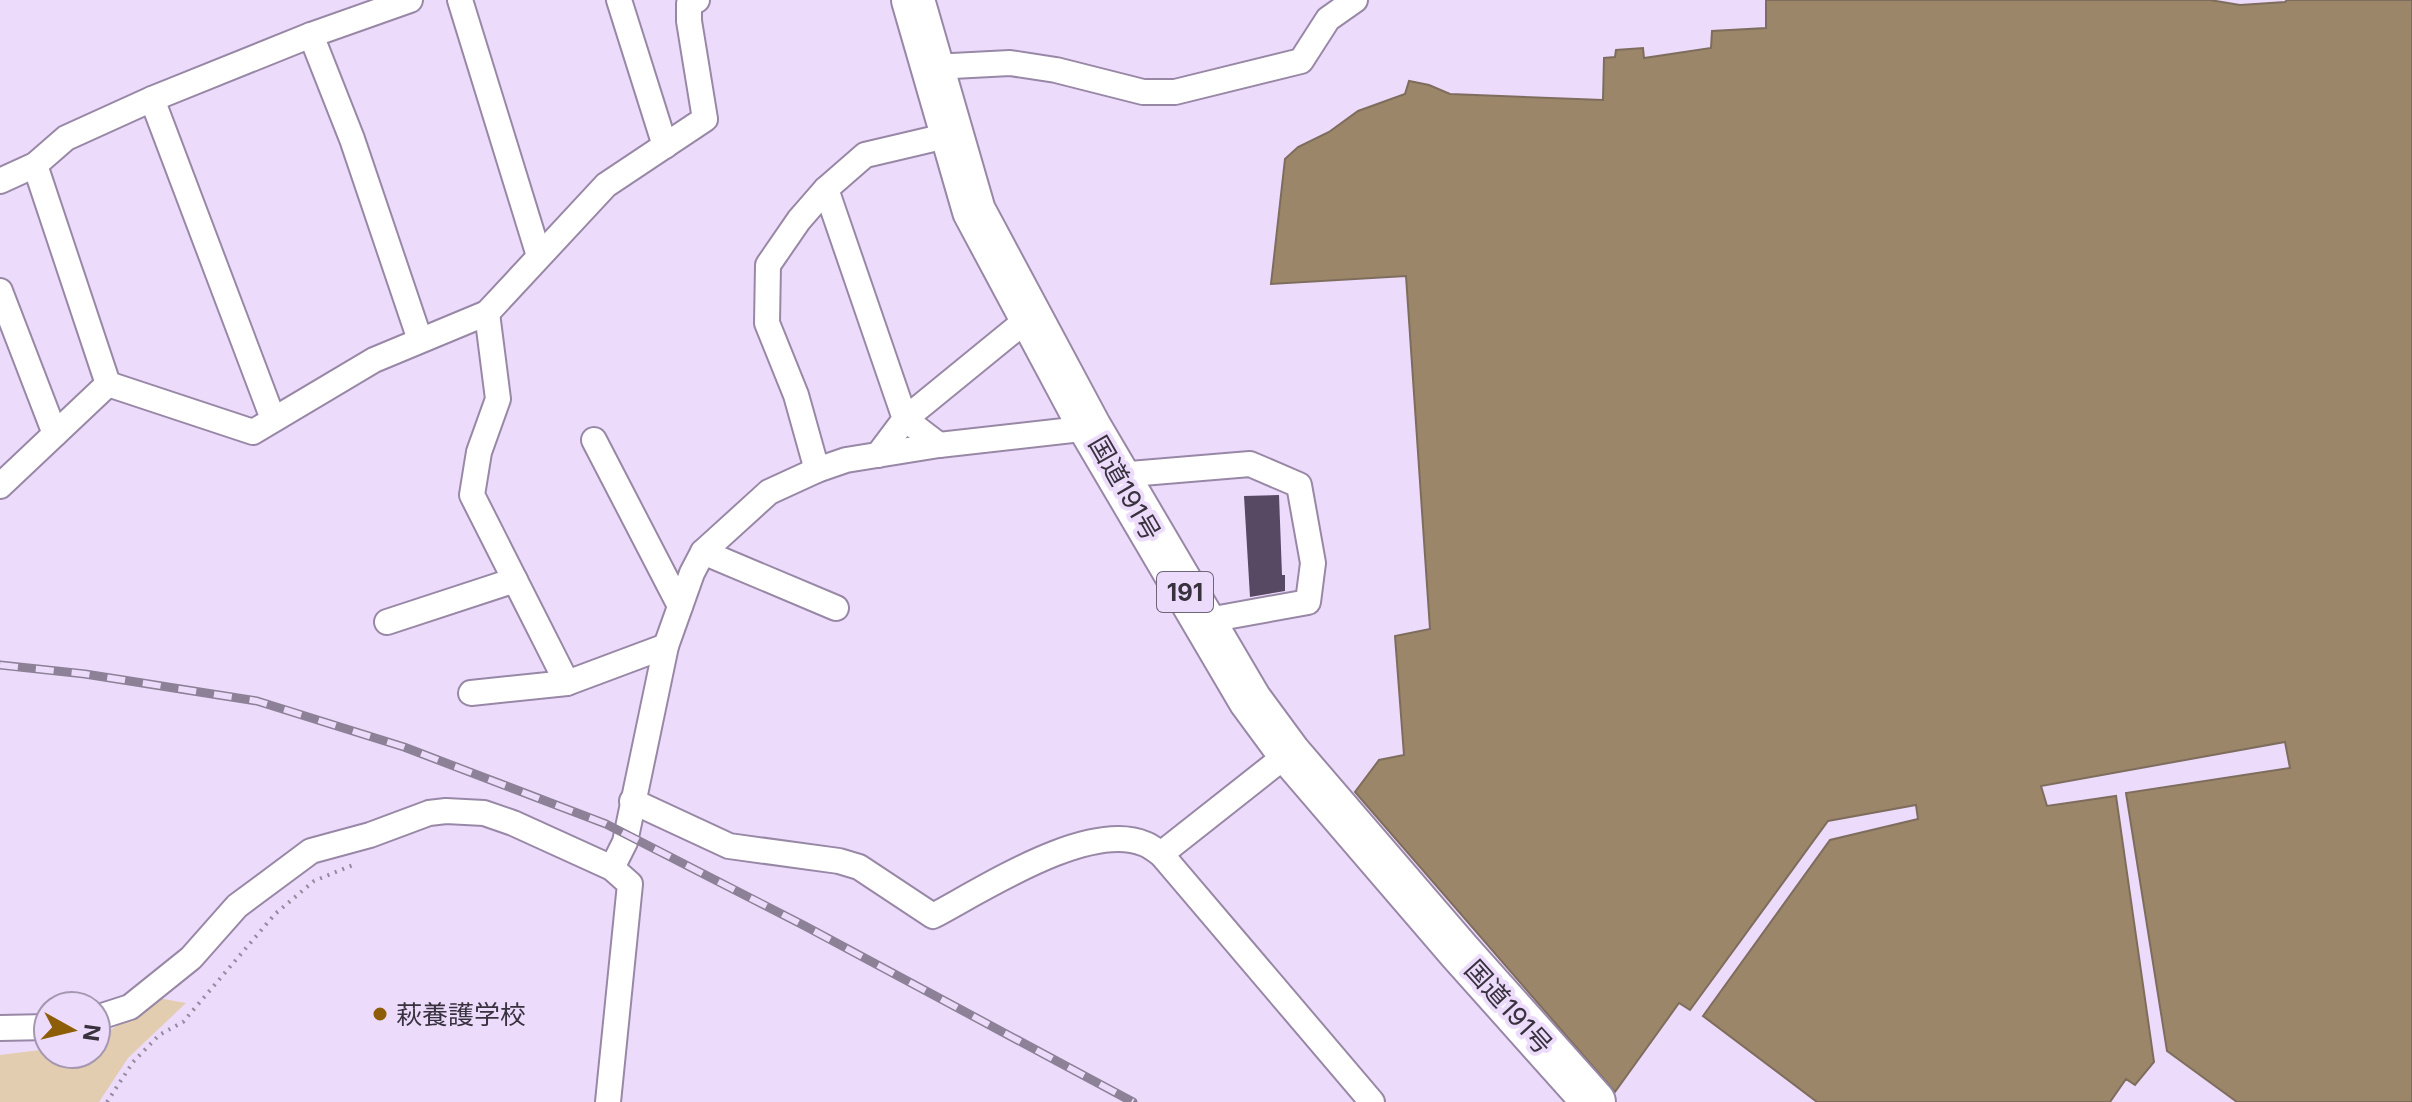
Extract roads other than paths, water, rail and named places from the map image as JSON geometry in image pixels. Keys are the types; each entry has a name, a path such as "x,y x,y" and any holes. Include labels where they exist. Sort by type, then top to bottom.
{"highway":[{"name":"国道191号","path":"913,0 974,211 1090,428 1250,700 1289,753 1594,1102"}],"street":[{"path":"2,175 35,165 66,138 152,99 311,35 410,0"},
{"path":"460,0 539,256"},
{"path":"619,0 665,146"},
{"path":"108,384 253,432 374,360 487,313 606,185 705,119 689,21 689,4 697,0"},
{"path":"933,67 1010,63 1056,70 1143,92 1175,92 1301,61 1328,19 1355,0"},
{"path":"311,35 352,139 420,340"},
{"path":"152,99 273,419"},
{"path":"817,470 796,395 767,323 768,265 799,220 826,189 865,155 950,135"},
{"path":"35,165 108,384"},
{"path":"826,189 905,419 939,445"},
{"path":"0,291 55,434"},
{"path":"487,313 498,399 479,452 472,495 567,683"},
{"path":"878,455 905,419 1030,317"},
{"path":"0,486 108,384"},
{"path":"612,868 625,842 666,646 692,573 703,552 769,492 846,460 939,445 1090,428"},
{"path":"594,440 680,606"},
{"path":"1118,475 1250,464 1299,485 1313,563 1308,602 1203,621"},
{"path":"703,552 836,608"},
{"path":"387,622 515,580"},
{"path":"471,693 567,683 666,646"},
{"path":"1161,854 1289,753"},
{"path":"632,801 729,846 839,861 859,867 933,916 1053,853 1094,840 1125,839 1145,844 1161,854 1372,1102"},
{"path":"112,1013 130,1007 191,958 237,906 311,851 370,835 429,813 484,813 612,868 630,884 608,1102"},
{"path":"0,1028 32,1027"}],"railway":[{"path":"0,665 85,674 257,701 404,747 606,824 805,926 1133,1102"}],"place":[{"name":"萩養護学校","path":"380,1014"}]}
